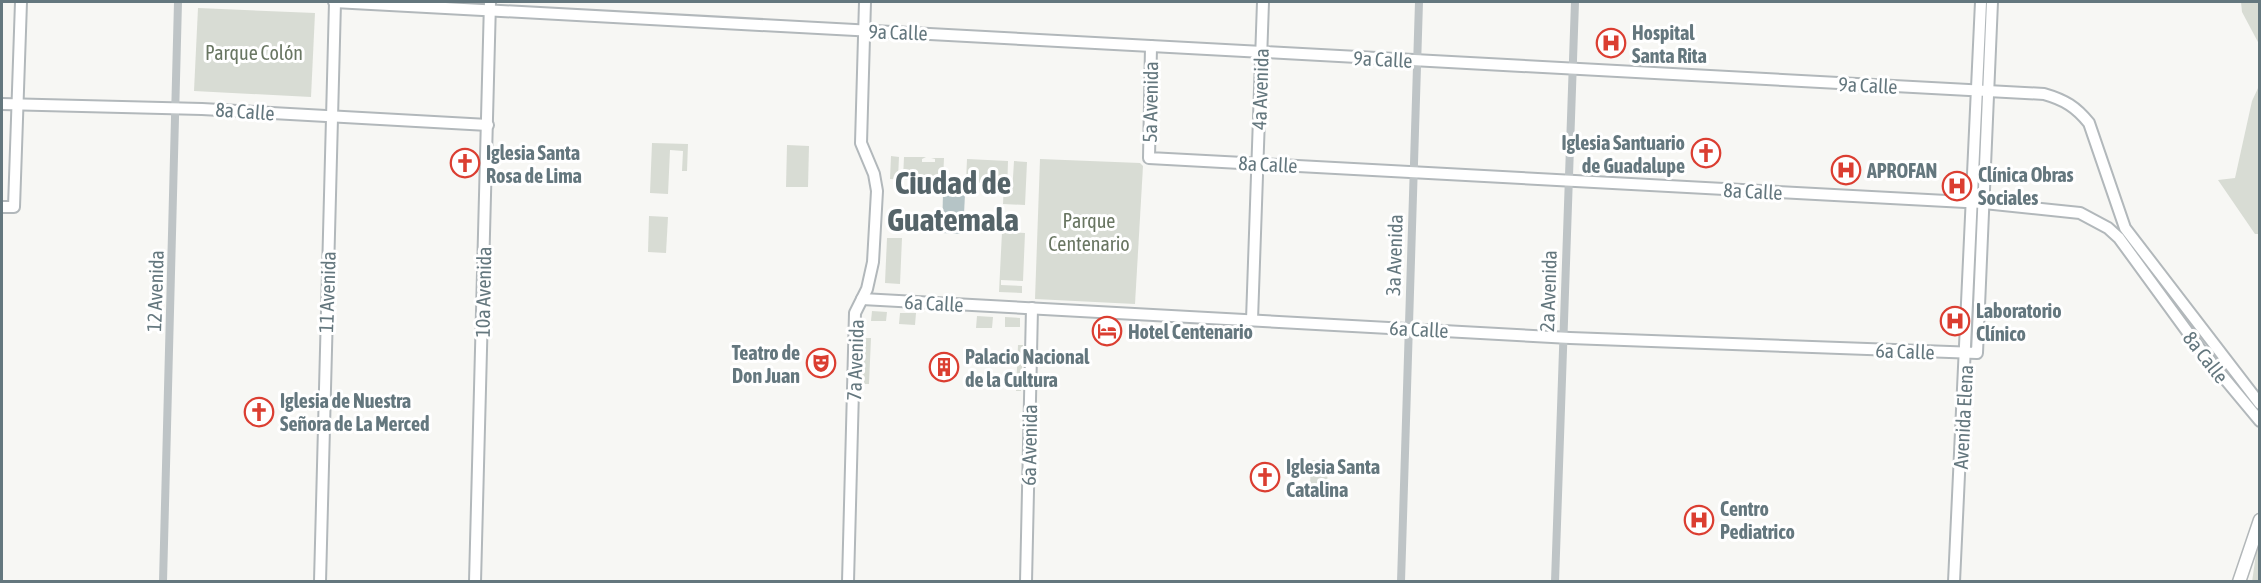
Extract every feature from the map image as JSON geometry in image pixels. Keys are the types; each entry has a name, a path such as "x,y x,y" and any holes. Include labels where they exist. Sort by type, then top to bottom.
{"highway":[{"path":"2240,582 2259,520"},
{"path":"2248,582 2252,541"}],"main road":[{"path":"2,207 14,207 21,2"},
{"name":"9a Calle","path":"335,2 490,6 865,31 2044,94 2063,99 2078,109 2095,136 2116,209 2125,228 2259,404"},
{"name":"11 Avenida","path":"320,582 335,2"},
{"name":"7a Avenida","path":"848,582 855,313 862,299 873,262 877,191 874,174 861,143 866,2"},
{"name":"4a Avenida","path":"1252,320 1263,2"},
{"name":"Avenida Elena","path":"1954,582 1972,353 1983,91 1982,2"},
{"name":"Avenida Elena","path":"1983,91 1992,2"},
{"name":"10a Avenida","path":"475,582 490,6"},
{"name":"5a Avenida","path":"1149,158 1151,46"},
{"name":"8a Calle","path":"2,104 201,109 488,125"},
{"name":"8a Calle","path":"1149,158 1978,203 2080,213 2108,228 2120,238 2206,357 2259,421"},
{"name":"6a Calle","path":"862,299 1563,338 1972,353"},
{"name":"6a Avenida","path":"1026,582 1032,308"}],"street":[{"name":"12 Avenida","path":"163,582 178,2"},
{"name":"3a Avenida","path":"1401,582 1419,2"},
{"name":"2a Avenida","path":"1555,582 1575,2"}],"green space":[{"path":"2241,2 2259,2 2259,44 2242,12"},
{"name":"Parque Colón","path":"198,8 315,13 311,97 194,91"},
{"path":"2259,86 2260,234 2255,234 2218,180 2235,178 2252,101"},
{"path":"652,143 688,144 687,171 682,171 683,151 670,150 668,194 650,193"},
{"path":"787,145 809,146 808,187 786,187"},
{"path":"891,156 899,157 898,178 903,178 904,157 926,157 922,159 922,162 935,162 935,159 931,158 944,158 943,181 890,179"},
{"path":"967,159 1008,161 1007,194 1012,194 1014,161 1027,162 1025,205 1003,204 1004,184 966,182"},
{"name":"Parque Centenario","path":"1040,159 1140,163 1143,166 1135,304 1035,299"},
{"path":"649,216 668,217 666,253 648,252"},
{"path":"1002,232 1025,233 1023,281 1001,280 1001,285 1022,286 1022,293 999,292"},
{"path":"887,238 902,238 900,284 885,283"},
{"path":"872,311 887,312 886,321 871,321"},
{"path":"900,313 916,313 915,325 899,324"},
{"path":"977,316 993,317 992,328 976,328"},
{"path":"1005,317 1020,318 1020,327 1005,327"},
{"path":"863,338 871,338 869,384 861,384"},
{"path":"1018,345 1023,345 1021,391 1016,391"},
{"path":"1311,460 1328,461 1327,488 1310,487"},
{"path":"2259,537 2259,581 2252,582 2258,540"}],"shaded area":[{"path":"943,193 965,194 963,234 942,233"}],"place":[{"name":"Hospital Santa Rita","path":"1611,43"},
{"name":"Iglesia Santuario de Guadalupe","path":"1706,153"},
{"name":"Iglesia Santa Rosa de Lima","path":"465,163"},
{"name":"APROFAN","path":"1846,170"},
{"name":"Clínica Obras Sociales","path":"1957,186"},
{"name":"Laboratorio Clínico","path":"1955,321"},
{"name":"Hotel Centenario","path":"1107,331"},
{"name":"Teatro de Don Juan","path":"821,363"},
{"name":"Palacio Nacional de la Cultura","path":"944,367"},
{"name":"Iglesia de Nuestra Señora de La Merced","path":"259,412"},
{"name":"Iglesia Santa Catalina","path":"1265,477"},
{"name":"Centro Pediatrico","path":"1699,520"}],"district":[{"name":"Ciudad de Guatemala","path":"953,200"}]}
